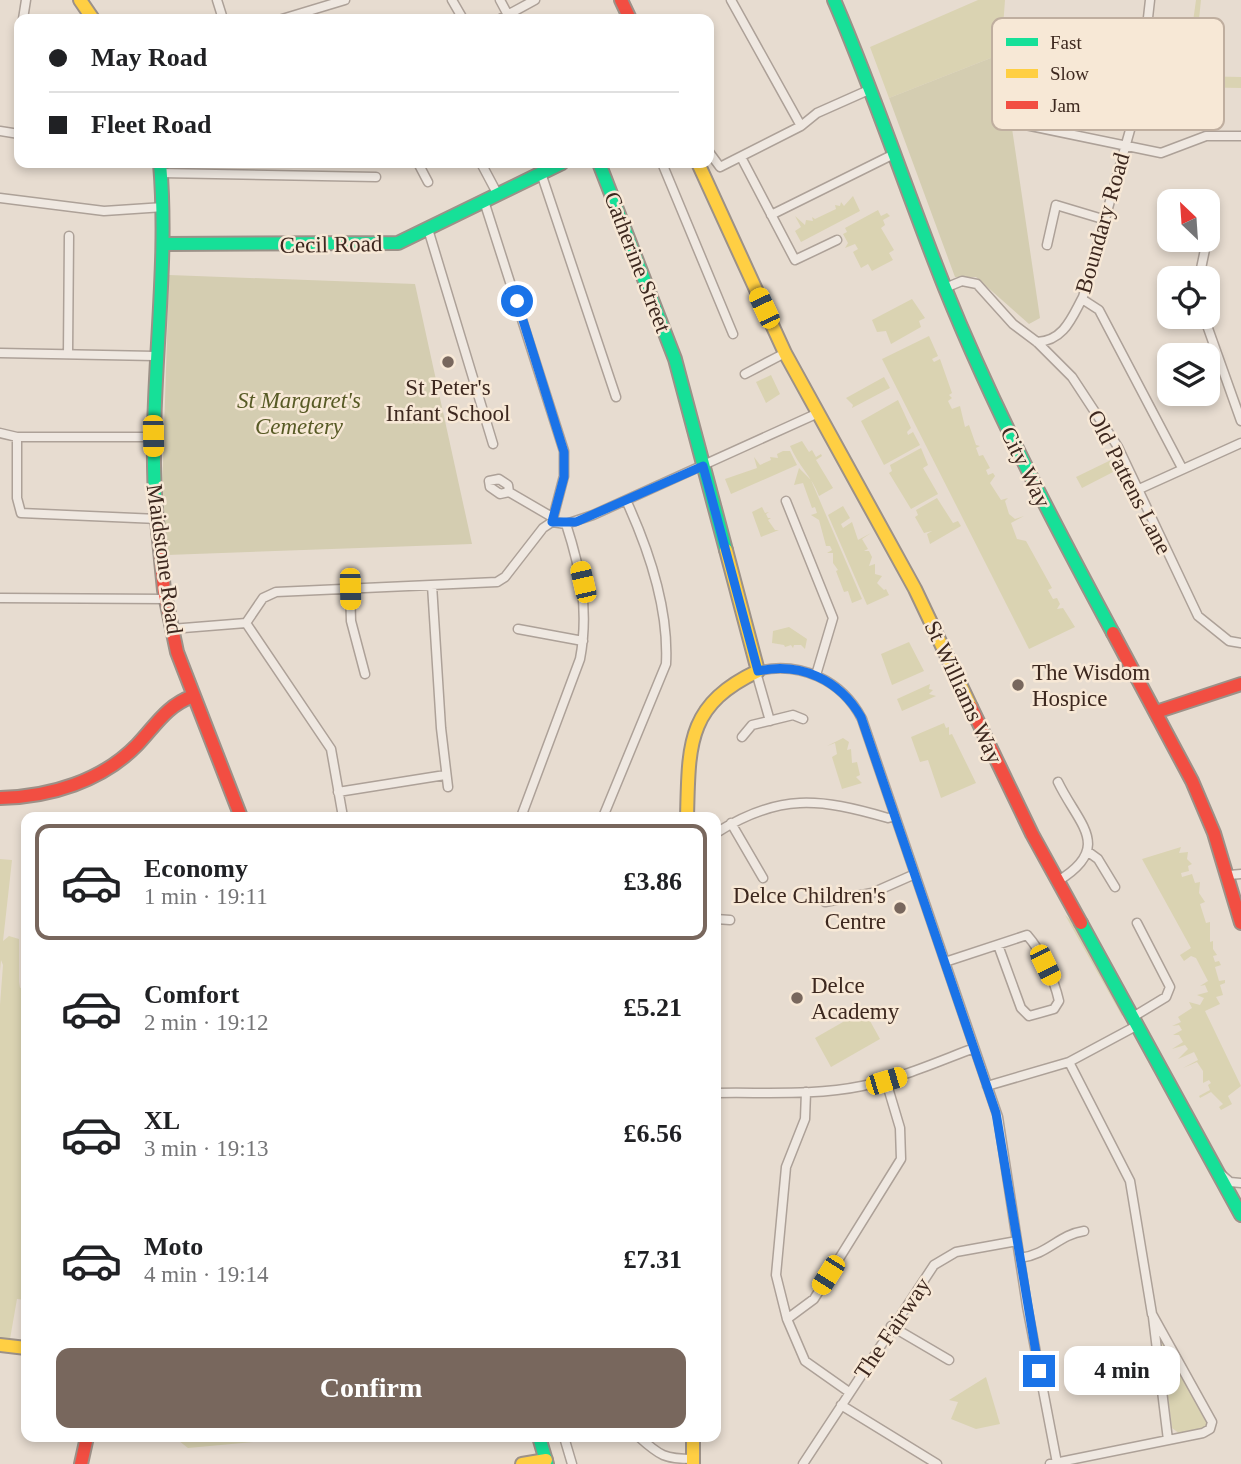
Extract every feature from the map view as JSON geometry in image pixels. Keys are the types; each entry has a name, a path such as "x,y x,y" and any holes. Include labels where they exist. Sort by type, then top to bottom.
{"street":[{"path":"299,14 345,0"},
{"path":"509,14 535,0"},
{"path":"731,0 801,126"},
{"name":"City Way","path":"834,0 871,89 945,288 1033,484 1198,792 1235,875 1241,923"},
{"name":"Boundary Road","path":"1148,18 1150,0"},
{"path":"714,159 720,167 801,126 817,113 871,89"},
{"path":"1051,130 1161,153 1206,136 1241,136"},
{"name":"Boundary Road","path":"1037,342 1047,342 1060,333 1073,319 1082,299 1106,220 1128,130"},
{"path":"771,215 894,154"},
{"path":"741,157 795,260 837,240"},
{"path":"161,168 376,177"},
{"name":"Maidstone Road","path":"161,168 164,244 155,356 153,436 158,519 167,598 171,629 191,690 239,812"},
{"path":"421,168 428,182"},
{"path":"484,168 498,195"},
{"name":"Catherine Street","path":"601,168 675,361 757,671"},
{"path":"664,168 733,334"},
{"name":"St Williams Way","path":"700,168 785,353 816,414 910,579 1022,817 1218,1171 1235,1186 1241,1215"},
{"path":"545,169 616,397"},
{"name":"Cecil Road","path":"164,244 394,243 498,195 545,169"},
{"path":"0,198 104,211 164,207"},
{"path":"246,622 263,597 273,592 501,580 552,519 564,477 562,441 484,201"},
{"path":"1047,245 1056,205 1106,220"},
{"path":"428,229 493,444"},
{"path":"68,354 69,236"},
{"name":"Old Pattens Lane","path":"945,288 962,281 977,284 1013,324 1037,342 1072,377 1098,414 1198,616 1229,641 1241,643"},
{"path":"1082,299 1099,310 1182,468"},
{"path":"1208,329 1241,421"},
{"path":"0,353 155,356"},
{"path":"745,373 785,353"},
{"path":"509,492 552,519 566,524 626,500 816,414"},
{"path":"0,433 17,437 153,436"},
{"path":"17,437 17,498 21,513 158,519"},
{"path":"1136,490 1182,468 1196,466 1241,443"},
{"path":"605,812 666,664 667,645 655,575 626,500"},
{"path":"786,501 833,621 816,675"},
{"path":"523,812 580,659 583,641 586,619 583,582 566,524"},
{"path":"432,585 448,787"},
{"path":"350,589 351,621 365,674"},
{"path":"1,598 167,598"},
{"path":"171,629 246,622"},
{"path":"246,622 331,749 342,812"},
{"path":"518,629 583,641"},
{"path":"687,812 689,750 697,722 717,694 757,671 787,668 816,675 839,689 860,714 1000,1128 1054,1463 1203,1433 1211,1427 1211,1417 1152,1314"},
{"path":"757,671 770,721"},
{"path":"1156,712 1241,684"},
{"path":"0,798 32,796 102,773 134,749 158,717 164,703 191,690"},
{"path":"742,737 750,726 793,715 803,719"},
{"path":"338,792 445,775"},
{"path":"1058,782 1066,800 1087,829 1087,851 1081,864 1058,881"},
{"path":"1066,800 1077,795"},
{"path":"721,830 764,808 805,801 853,807 888,818 895,816"},
{"path":"731,823 763,878"},
{"path":"1087,851 1098,859 1115,887"},
{"path":"825,902 872,893 915,873"},
{"path":"721,919 730,920"},
{"path":"987,1086 1069,1062 1136,1021 1166,997 1170,989 1137,923"},
{"path":"945,962 1027,935 1056,988 1059,1002 1054,1009 1029,1016 1021,1008 998,945"},
{"path":"721,1093 832,1091 886,1081 974,1048"},
{"path":"1069,1062 1129,1181 1152,1314 1168,1440"},
{"path":"787,1318 814,1298 901,1159 900,1128 886,1081"},
{"path":"806,1092 805,1119 786,1167 776,1275 787,1318 805,1361 849,1392"},
{"path":"1020,1258 1043,1253 1064,1237 1084,1231"},
{"name":"The Fairway","path":"803,1464 891,1326 934,1265 956,1252 1017,1241"},
{"path":"891,1326 949,1360"},
{"path":"0,1345 21,1347"},
{"path":"841,1405 937,1464"},
{"path":"81,1464 85,1442"},
{"path":"522,1464 546,1462 540,1442"},
{"path":"565,1442 572,1464"},
{"path":"645,1442 669,1459 693,1462 693,1442"}],"shaded area":[{"path":"978,0 1005,0 1004,18 992,18 992,58 889,98 870,47"},
{"path":"1196,0 1201,0 1199,18 1194,18"},
{"path":"1224,77 1241,77 1241,88 1224,88"},
{"path":"853,196 860,211 801,242 795,231 801,227 795,216 805,225 806,220 813,221 812,217 815,219 836,209 835,205 840,206 841,202 844,206"},
{"path":"878,210 881,216 887,213 890,216 883,220 885,225 881,228 894,250 889,253 893,260 872,271 868,264 861,268 853,252 858,249 855,244 845,248 848,243 843,234 847,232 845,228"},
{"path":"912,299 925,318 919,321 921,327 891,344 886,331 877,332 872,320"},
{"path":"929,336 938,356 932,359 934,362 940,359 952,393 949,395 952,398 948,401 952,409 960,406 965,427 969,425 976,445 980,446 976,448 979,456 983,455 990,468 986,470 988,475 993,473 995,476 990,483 1001,500 1008,498 1005,501 1009,514 1015,519 1024,516 1011,523 1017,539 1026,541 1052,588 1048,590 1060,604 1057,609 1063,608 1075,627 1029,649 882,359"},
{"path":"771,375 780,394 766,403 756,382"},
{"path":"884,377 890,388 852,408 853,405 846,398"},
{"path":"898,400 911,428 907,432 908,435 913,432 920,445 884,465 861,421"},
{"path":"802,441 816,457 821,454 816,460 833,488 819,496 790,446"},
{"path":"921,448 928,465 923,468 938,494 911,509 889,473 892,471 890,465"},
{"path":"790,451 797,465 731,494 725,479 757,468 754,457 760,465 771,460 770,457 778,458 777,454"},
{"path":"1111,460 1117,470 1082,488 1076,477"},
{"path":"799,468 811,480 862,599 852,603 848,591 844,592 836,571 838,570 833,563 833,553 827,553 832,550 830,546 826,546 819,520 811,515 817,513 815,507 812,508 803,483 794,485"},
{"path":"937,498 953,523 958,521 961,526 930,544 927,534 932,531 924,533 915,517 918,515 916,510"},
{"path":"843,506 850,518 841,524 843,528 852,522 858,540 871,533 862,539 868,549 864,551 869,551 872,557 869,566 875,564 875,574 882,576 877,583 886,589 889,595 867,605 828,515"},
{"path":"762,507 765,513 769,512 766,514 771,518 768,520 775,530 779,530 761,537 752,512"},
{"path":"789,627 807,639 805,649 801,645 794,645 793,648 791,645 785,647 772,643 773,631"},
{"path":"909,642 924,671 892,685 881,654"},
{"path":"930,684 929,689 933,690 929,694 936,696 902,711 897,699"},
{"path":"944,723 946,728 949,727 949,735 952,734 976,783 941,798 928,760 920,762 911,737"},
{"path":"843,738 849,742 847,750 851,749 852,763 857,762 860,775 856,777 862,783 842,789 832,757 837,754 835,743 827,746"},
{"path":"1181,847 1179,853 1188,852 1187,859 1192,864 1188,866 1189,871 1181,873 1182,877 1192,874 1195,883 1200,882 1199,893 1205,902 1200,904 1206,923 1210,922 1210,942 1213,941 1213,949 1217,955 1213,956 1215,962 1219,961 1221,965 1215,967 1219,981 1225,980 1225,983 1220,985 1223,995 1216,997 1220,1004 1205,1011 1241,1086 1228,1096 1232,1104 1221,1110 1219,1107 1223,1104 1211,1092 1200,1098 1199,1096 1210,1090 1208,1085 1211,1083 1209,1080 1203,1083 1203,1071 1197,1062 1183,1068 1198,1060 1194,1052 1178,1059 1188,1049 1185,1045 1172,1049 1183,1042 1179,1035 1173,1035 1182,1030 1179,1025 1172,1026 1181,1022 1178,1017 1192,1008 1189,1002 1200,1005 1204,998 1197,995 1208,992 1205,985 1200,986 1208,981 1196,958 1191,956 1184,961 1180,955 1191,948 1142,859"},
{"path":"0,859 12,860 3,941 9,936 19,939 21,988 21,1299 17,1299 10,1339 0,1338 1,960 0,971"},
{"path":"1065,915 1075,924 1124,1013 1122,1016"},
{"path":"864,1010 880,1039 831,1067 815,1038"},
{"path":"1160,1333 1209,1421 1205,1429 1180,1434 1172,1428"},
{"path":"986,1377 1000,1424 976,1429 951,1419 958,1402 949,1400"},
{"path":"180,1442 254,1442 188,1448"}],"green space":[{"path":"992,58 992,130 1012,130 1040,318 1029,324 976,277 955,277 889,98"},
{"name":"St Margaret's Cemetery","path":"169,275 415,284 472,544 167,555 162,494"}],"traffic: fast":[{"path":"834,0 963,332 1024,463 1113,633"},
{"path":"156,510 154,423 162,250 160,168"},
{"path":"164,244 398,243 552,168"},
{"path":"601,168 675,359 726,550"},
{"path":"1081,923 1241,1215"},
{"path":"540,1442 547,1464"}],"traffic: slow":[{"path":"80,0 90,14"},
{"path":"700,168 785,353 915,589 971,707"},
{"path":"687,812 691,748 704,713 734,684 758,671 726,550"},
{"path":"0,1345 21,1347"},
{"path":"693,1442 693,1464"},
{"path":"522,1464 546,1460"}],"traffic: jam":[{"path":"621,0 628,14"},
{"path":"156,510 164,590 177,652 239,812"},
{"path":"1113,633 1192,781 1214,833 1241,923"},
{"path":"1156,712 1241,684"},
{"path":"0,798 56,790 91,777 123,758 168,711 193,696"},
{"path":"971,707 1032,834 1081,923"},
{"path":"81,1464 86,1442"}],"place":[{"name":"St Peter's Infant School","path":"448,362"},
{"name":"The Wisdom Hospice","path":"1018,685"},
{"name":"Delce Children's Centre","path":"900,908"},
{"name":"Delce Academy","path":"797,998"}],"route":[{"path":"517,301 555,417 565,458 564,477 552,522 571,524 703,466 758,671 787,668 816,675 844,693 861,717 996,1113 1039,1371"}]}
